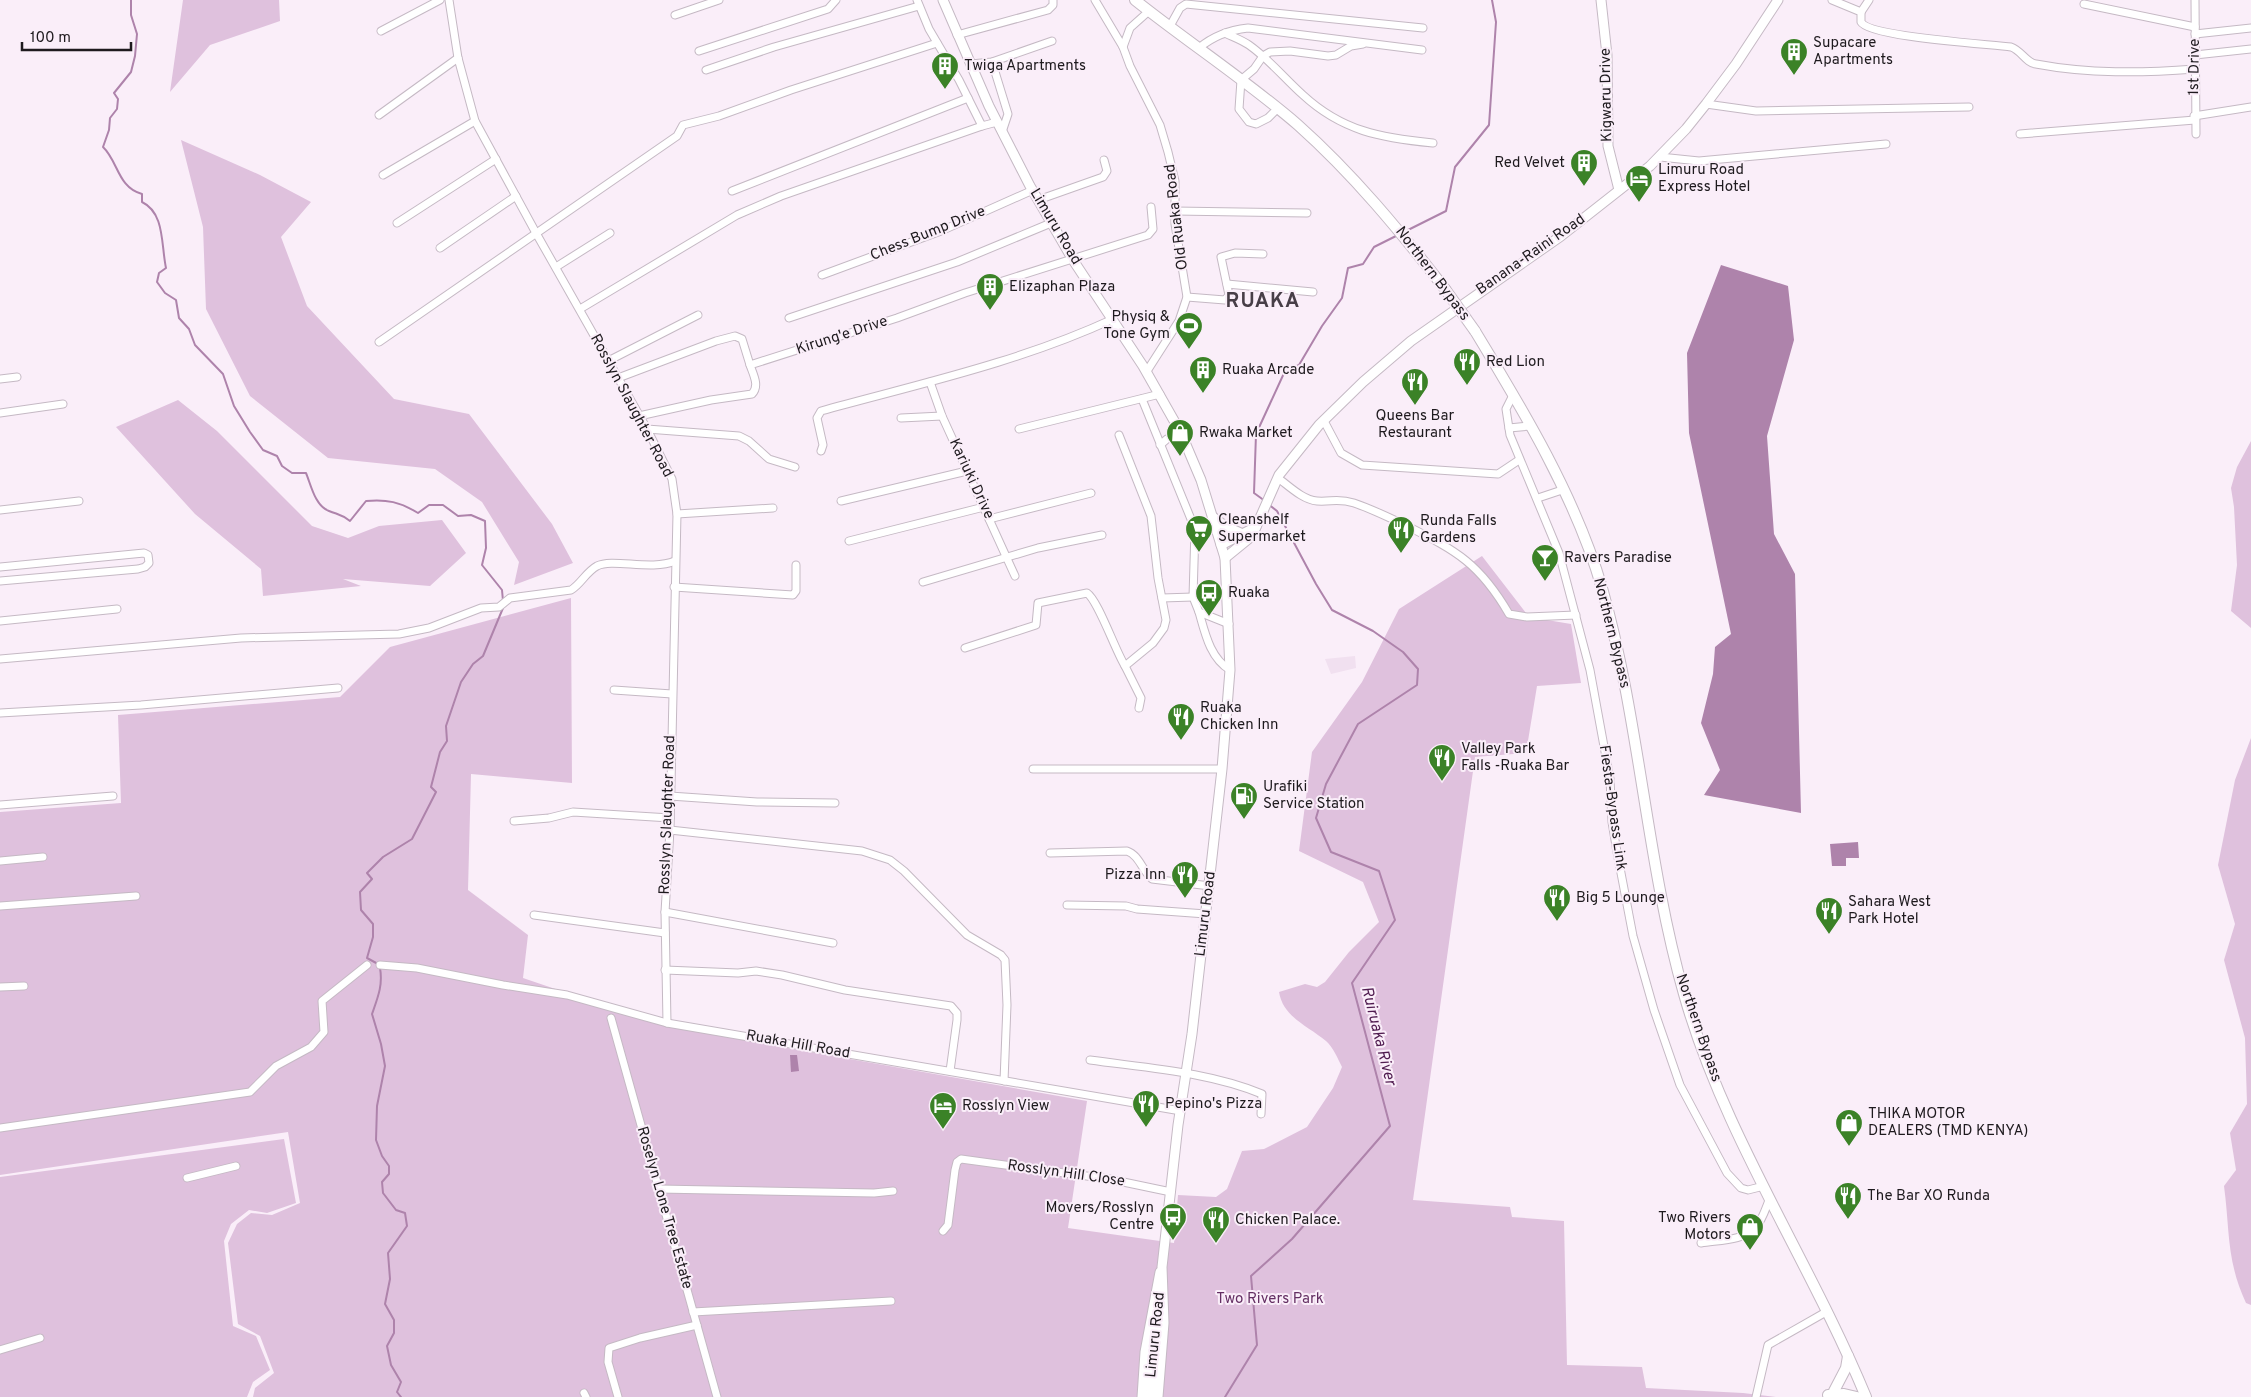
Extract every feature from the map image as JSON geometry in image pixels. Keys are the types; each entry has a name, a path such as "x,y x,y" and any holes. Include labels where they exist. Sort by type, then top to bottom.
{"main road":[{"name":"Limuru Road","path":"943,0 997,122 1038,200 1073,260 1146,371 1181,433 1201,480 1225,558 1230,670 1222,769 1210,886 1162,1270 1150,1397"},
{"name":"Northern Bypass","path":"1135,0 1200,48 1296,124 1368,194 1404,236 1475,331 1540,443 1562,490 1601,587 1628,702 1661,896 1684,994 1698,1037 1720,1092 1866,1397"},
{"name":"Kigwaru Drive","path":"1601,0 1607,55 1608,146 1619,190"},
{"name":"Banana-Raini Road","path":"1256,527 1278,478 1300,447 1324,420 1357,387 1411,341 1561,236 1660,157 1686,130 1706,104 1736,64 1778,0"},
{"path":"1213,517 1243,534"},
{"path":"1221,545 1256,527"},
{"path":"1225,558 1245,543 1256,527"},
{"name":"Limuru Road","path":"1136,1397 1162,1270"},
{"name":"Limuru Road","path":"1158,1397 1164,1323 1162,1270"},
{"name":"Limuru Road","path":"1142,1397 1145,1352"},
{"path":"1848,1356 1846,1368 1831,1393 1857,1397"}],"street":[{"path":"381,31 440,0"},
{"name":"Rosslyn Slaughter Road","path":"449,0 458,58 475,120 536,233 647,429 672,480 677,514 670,830 665,912 667,1023"},
{"path":"675,15 719,0"},
{"path":"699,51 828,9 836,0"},
{"path":"957,35 1048,10 1053,5 1053,0"},
{"name":"Old Ruaka Road","path":"1095,0 1123,47 1130,66 1160,125 1175,181 1177,241 1187,297 1179,321 1146,371"},
{"path":"1832,0 1860,12"},
{"path":"1869,0 1860,12 1861,22 1869,29 1897,35 2011,47 2034,64 2075,70 2156,72 2195,70"},
{"name":"1st Drive","path":"2195,0 2196,134"},
{"path":"706,70 918,3 937,43 982,126"},
{"path":"1170,26 1180,8 1186,4 1423,28"},
{"path":"2084,4 2195,30 2251,28"},
{"path":"1123,47 1130,28 1149,11"},
{"path":"1200,48 1209,40 1225,33 1248,28 1422,50"},
{"path":"1225,33 1249,44 1304,96 1340,123 1357,130 1394,140 1433,143"},
{"path":"970,64 992,62 1052,41"},
{"path":"379,342 677,136 683,125 719,116 791,90 937,43"},
{"path":"1277,109 1263,122 1256,124 1249,122 1242,114 1238,104 1240,80 1254,69 1263,56 1278,51 1336,56 1350,46 1370,44"},
{"path":"2195,55 2251,49"},
{"path":"379,115 458,58"},
{"path":"992,62 1008,114 1008,120 1002,132"},
{"path":"732,191 968,98"},
{"path":"1706,104 1756,111 1969,107"},
{"path":"2020,134 2195,118 2251,107"},
{"path":"383,175 475,120"},
{"path":"580,310 736,216 781,196 997,122"},
{"path":"1660,157 1699,161 1886,144"},
{"path":"397,223 496,159"},
{"path":"1038,200 1103,177 1107,171 1104,160"},
{"name":"Chess Bump Drive","path":"822,275 941,231 1033,190"},
{"path":"440,248 516,196"},
{"name":"Kirung'e Drive","path":"750,365 898,318 965,293 1073,260 1151,233 1154,229 1151,207"},
{"path":"1175,211 1307,213"},
{"path":"789,318 957,262 1051,223"},
{"path":"556,267 610,233"},
{"path":"1187,297 1225,300 1230,295 1220,260 1222,256 1263,254"},
{"path":"1227,284 1313,292"},
{"path":"608,361 698,315"},
{"path":"821,451 823,445 817,418 821,411 993,365 1086,332 1113,319"},
{"path":"618,378 716,341 735,336 742,340 756,383 755,392 639,416"},
{"path":"0,379 17,377"},
{"name":"Kariuki Drive","path":"930,382 942,416 1015,576"},
{"path":"1019,429 1103,410 1160,394"},
{"name":"Fiesta-Bypass Link","path":"1513,395 1506,409 1509,428 1519,460 1538,498 1559,553 1590,670 1610,779 1612,822 1633,936 1666,1047 1680,1085 1727,1173 1741,1188 1748,1190 1764,1186"},
{"path":"1142,400 1195,528 1193,597 1212,651 1219,661 1230,670"},
{"path":"0,413 63,404"},
{"path":"901,418 942,416"},
{"path":"1324,420 1341,453 1362,465 1498,474 1519,460"},
{"path":"1509,428 1530,426"},
{"path":"647,429 739,436 749,441 769,459 795,466"},
{"path":"1160,445 1166,439 1181,433"},
{"path":"1119,435 1151,516 1166,620 1164,628 1153,644 1125,666"},
{"path":"842,501 967,471"},
{"path":"1278,478 1297,492 1316,501 1339,499 1357,504 1445,544 1476,569 1491,585 1509,614 1527,617 1576,615"},
{"path":"1538,498 1562,490"},
{"path":"990,519 1092,493"},
{"path":"0,510 79,501"},
{"path":"849,541 984,507"},
{"path":"677,514 773,508"},
{"path":"923,582 1007,557 1102,535"},
{"path":"0,567 144,553 148,555 149,563 145,567 138,569 0,581"},
{"path":"0,659 241,638 413,632 481,608 499,607 510,598 571,590 578,586 589,572 603,564 655,566 675,561"},
{"path":"674,587 790,595 796,591 796,565"},
{"path":"966,648 1036,624 1038,603 1088,593 1098,605 1110,639 1141,698 1139,708"},
{"path":"1162,598 1193,597"},
{"path":"0,621 117,609"},
{"path":"1199,612 1229,624"},
{"path":"0,713 141,705 338,688"},
{"path":"614,690 672,694"},
{"path":"1033,769 1222,769"},
{"path":"0,805 113,796"},
{"path":"670,796 757,802 835,803"},
{"path":"514,820 555,817 573,812 670,818"},
{"path":"670,830 862,851 878,855 897,865 967,935 1001,955 1005,960 1007,1005 1004,1081"},
{"path":"1050,853 1126,851 1136,856 1146,874 1152,879 1210,886"},
{"path":"0,862 43,857"},
{"path":"0,906 136,896"},
{"path":"1067,905 1126,906 1137,909 1206,914"},
{"path":"665,912 833,943"},
{"path":"534,916 665,933"},
{"name":"Ruaka Hill Road","path":"380,964 417,968 567,995 667,1023 1181,1111"},
{"path":"0,1128 250,1092 276,1066 312,1047 324,1032 322,1001 367,965"},
{"path":"665,970 738,973 756,971 782,975 845,990 951,1006 957,1013 957,1020 950,1072"},
{"path":"0,987 24,986"},
{"name":"Roselyn Lone Tree Estate","path":"611,1018 717,1397"},
{"path":"1090,1060 1186,1074 1236,1085 1262,1094 1261,1114"},
{"name":"Rosslyn Hill Close","path":"943,1231 948,1225 955,1170 957,1162 961,1159 1109,1179 1171,1192"},
{"path":"187,1178 236,1166"},
{"path":"659,1189 893,1192"},
{"path":"1701,1243 1737,1237 1751,1232 1757,1226 1770,1198"},
{"path":"693,1312 891,1301"},
{"path":"1756,1397 1768,1345 1776,1338 1826,1312"},
{"path":"618,1397 608,1362 609,1348 697,1325"},
{"path":"0,1350 40,1338"}],"shaded area":[{"path":"1721,265 1788,286 1794,340 1767,436 1774,534 1795,574 1801,813 1704,795 1720,770 1701,723 1713,674 1715,647 1731,634 1689,433 1687,353"},
{"path":"1355,656 1356,668 1331,674 1325,659"},
{"path":"1858,842 1859,858 1846,858 1846,866 1832,866 1830,844"},
{"path":"790,1055 797,1055 799,1071 791,1072"}],"green space":[{"path":"183,0 279,0 280,21 210,45 170,92"},
{"path":"181,140 260,175 311,202 281,237 307,306 394,399 469,414 552,524 573,563 514,585 519,562 482,502 435,469 328,458 250,396 206,309 203,227"},
{"path":"178,400 217,431 312,526 348,538 379,526 442,520 466,553 430,586 343,579 361,586 263,596 261,569 195,514 116,427"},
{"path":"2251,441 2251,628 2231,611 2237,565 2234,507 2231,488 2237,467"},
{"name":"Two Rivers Park","path":"1482,556 1529,617 1571,624 1581,683 1537,686 1526,753 1475,757 1413,1200 1510,1207 1512,1217 1564,1221 1567,1365 1642,1367 1646,1388 1743,1393 1776,1397 253,1397 255,1388 274,1373 260,1336 238,1324 228,1243 237,1224 251,1213 272,1215 300,1203 288,1132 0,1175 0,812 121,803 118,715 340,697 390,647 571,598 572,783 471,774 468,890 528,935 523,978 664,1026 1087,1101 1068,1228 1174,1243 1178,1195 1216,1197 1227,1189 1242,1151 1264,1149 1307,1127 1333,1088 1342,1067 1335,1053 1326,1041 1291,1015 1281,1001 1279,992 1305,984 1317,987 1325,982 1349,952 1379,922 1363,882 1299,851 1312,752 1362,682 1399,609"},
{"path":"2251,738 2251,1305 2246,1303 2235,1273 2224,1186 2236,1170 2230,1133 2247,1104 2245,1038 2224,960 2235,924 2218,865 2235,780"},
{"path":"284,1139 296,1203 267,1213 249,1210 231,1224 224,1241 233,1326 256,1336 270,1370 253,1382 247,1397 0,1397 0,1177"}],"waterway":[{"path":"131,0 131,15 137,34 135,56 131,72 114,93 118,99 117,109 110,118 109,130 103,147 123,180 134,191 142,194 142,202 155,214 161,231 166,268 159,273 157,282 165,293 176,300 179,318 189,329 195,345 223,374 234,406 263,450 277,456 282,466 292,473 306,473 314,495 324,508 350,521 366,501 380,500 393,502 418,513 429,505 443,505 458,516 471,515 485,521 486,548 482,565 502,590 503,601"},
{"name":"Ruiruaka River","path":"1408,230 1446,211 1455,167 1489,125 1496,22 1492,0"},
{"name":"Ruiruaka River","path":"1265,501 1254,493 1256,434 1285,371 1299,365 1322,326 1342,298 1348,268 1363,264 1374,247 1396,236"},
{"name":"Ruiruaka River","path":"1225,1397 1257,1345 1251,1276 1292,1239 1390,1126 1352,983 1395,920 1379,871 1331,852 1316,818 1326,784 1358,724 1417,685 1418,669 1403,652 1373,631 1332,610 1277,511 1268,504"},
{"path":"378,964 367,958 373,937 373,924 361,910 360,892 372,879 367,873 383,857 412,839 436,792 431,787 440,752 447,741 446,726 461,682 473,664 483,656 503,608"},
{"path":"380,968 380,986 372,1014 385,1066 377,1106 376,1140 382,1156 389,1166 389,1174 382,1182 383,1193 396,1210 405,1213 407,1226 388,1253 390,1279 385,1304 394,1320 394,1333 387,1346 391,1365 401,1382 397,1392 401,1397"}],"place":[{"name":"Supacare Apartments","path":"1794,76"},
{"name":"Twiga Apartments","path":"945,90"},
{"name":"Red Velvet","path":"1584,187"},
{"name":"Limuru Road Express Hotel","path":"1639,203"},
{"name":"Elizaphan Plaza","path":"990,311"},
{"name":"Physiq & Tone Gym","path":"1189,350"},
{"name":"Red Lion","path":"1467,386"},
{"name":"Ruaka Arcade","path":"1203,394"},
{"name":"Queens Bar Restaurant","path":"1415,406"},
{"name":"Rwaka Market","path":"1180,457"},
{"name":"Cleanshelf Supermarket","path":"1199,553"},
{"name":"Runda Falls Gardens","path":"1401,554"},
{"name":"Ravers Paradise","path":"1545,582"},
{"name":"Ruaka","path":"1209,617"},
{"name":"Ruaka Chicken Inn","path":"1181,741"},
{"name":"Valley Park Falls -Ruaka Bar","path":"1442,782"},
{"name":"Urafiki Service Station","path":"1244,820"},
{"name":"Pizza Inn","path":"1185,899"},
{"name":"Big 5 Lounge","path":"1557,922"},
{"name":"Sahara West Park Hotel","path":"1829,935"},
{"name":"Pepino's Pizza","path":"1146,1128"},
{"name":"Rosslyn View","path":"943,1130"},
{"name":"THIKA MOTOR DEALERS (TMD KENYA)","path":"1849,1147"},
{"name":"The Bar XO Runda","path":"1848,1220"},
{"name":"Movers/Rosslyn Centre","path":"1173,1241"},
{"name":"Chicken Palace.","path":"1216,1244"},
{"name":"Two Rivers Motors","path":"1750,1251"}],"district":[{"name":"RUAKA","path":"1263,302"}]}
